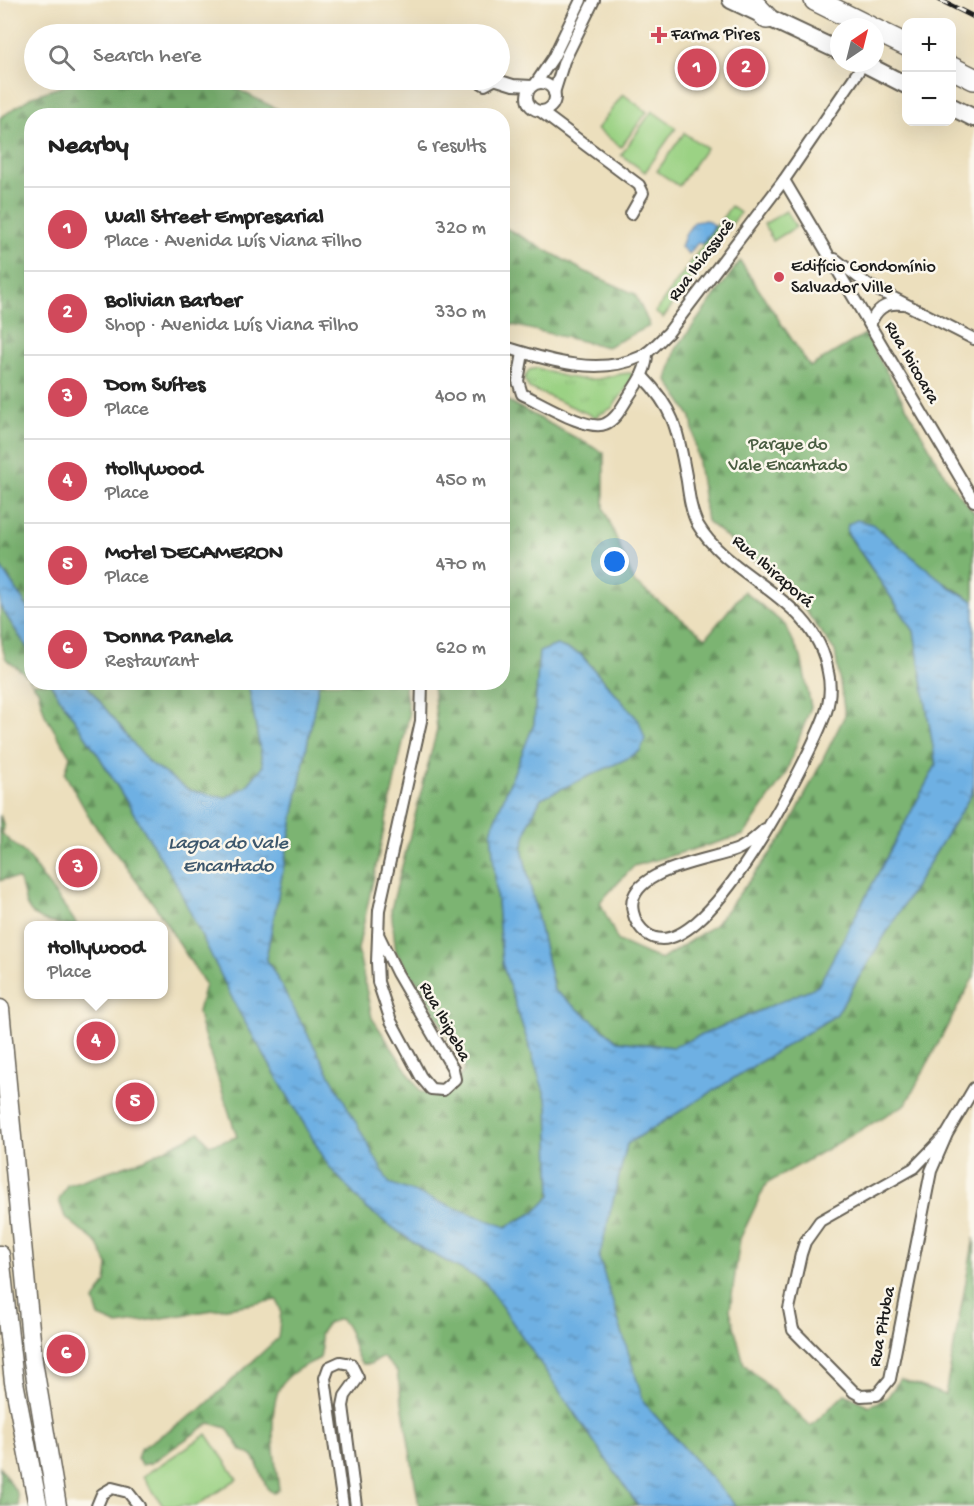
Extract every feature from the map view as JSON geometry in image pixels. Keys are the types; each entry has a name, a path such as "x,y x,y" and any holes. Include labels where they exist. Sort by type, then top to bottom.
{"highway":[{"path":"750,0 766,18"},
{"path":"815,0 851,18"},
{"path":"884,34 902,43"},
{"path":"956,70 974,79"}],"main road":[{"path":"731,0 830,47"},
{"path":"881,72 902,83"},
{"path":"956,109 974,118"},
{"path":"0,1009 33,1361 57,1506"},
{"path":"0,1255 14,1382 38,1506"}],"street":[{"path":"526,99 553,58 581,0"},
{"path":"540,111 548,109 554,98 564,61 594,0"},
{"name":"Rua Ibiassucê","path":"510,349 569,364 596,365 628,361 647,353 668,333 784,180 857,72"},
{"path":"510,84 549,85 560,124"},
{"path":"513,85 531,107 560,124 642,189 642,198 631,213"},
{"name":"Rua Ibicoara","path":"784,180 974,501"},
{"path":"824,249 853,276 974,339"},
{"path":"870,325 877,310 884,305 903,304"},
{"path":"523,353 518,381 522,394 590,425 599,426 613,419 642,375 647,353"},
{"name":"Rua Ibiraporá","path":"642,375 657,391 674,420 698,525 727,556 799,615 814,635 828,671 830,690 818,732 750,860 735,881 684,933 671,938 658,939 640,928 632,908 632,898 645,880 738,849 765,830"},
{"name":"Rua Ibipeba","path":"378,933 397,973 453,1069 455,1079 443,1090 431,1089 426,1084 383,1002 378,982 378,933 379,910 421,721 422,690"},
{"name":"Rua Pituba","path":"947,1134 908,1173 820,1221 805,1242 789,1309 789,1319 798,1338 847,1386 861,1396 877,1395 890,1379 927,1184 947,1134 974,1088"},
{"path":"908,1173 919,1176 927,1184"},
{"path":"343,1506 325,1378 329,1366 340,1362 351,1364 358,1373 358,1378 345,1396 342,1406 356,1506"},
{"path":"97,1506 102,1494 112,1488 128,1492 139,1506"}],"green space":[{"path":"51,90 239,90 275,108 24,108 24,602 0,566 0,118 33,96"},
{"path":"623,94 647,112 621,147 597,129"},
{"path":"652,111 676,128 645,172 621,155"},
{"path":"684,133 706,148 679,186 657,171"},
{"path":"731,206 740,213 663,318 655,312"},
{"path":"786,211 796,227 773,241 764,224"},
{"path":"510,230 584,271 635,294 650,326 607,347 510,325"},
{"name":"Parque do Vale Encantado","path":"740,261 810,367 865,334 949,482 974,512 974,601 848,524 847,533 914,631 936,765 818,986 673,1047 618,1041 554,990 522,849 529,822 541,798 640,751 639,721 581,654 557,645 539,652 534,724 491,829 502,963 548,1104 551,1196 535,1212 506,1227 389,1184 266,958 318,690 405,690 409,715 358,949 372,1018 421,1092 447,1095 465,1069 426,996 396,952 391,909 437,730 434,690 510,690 510,402 604,453 604,508 634,582 706,638 744,591 785,625 801,657 811,707 785,775 744,835 634,866 600,902 618,941 661,960 716,924 786,833 845,715 835,651 792,592 707,521 691,417 667,380 676,349"},
{"path":"537,368 582,379 598,379 631,373 634,378 612,408 595,417 529,388 524,379 529,370"},
{"path":"0,606 24,643 24,673 7,660 1,635"},
{"path":"38,690 55,690 99,756 175,881 239,1012 328,1165 366,1208 420,1247 485,1282 638,1506 419,1506 397,1372 383,1357 370,1364 362,1364 348,1330 340,1319 328,1323 320,1334 322,1347 320,1358 293,1373 279,1390 275,1402 273,1432 279,1489 273,1493 267,1488 254,1457 241,1450 227,1428 210,1423 151,1463 142,1465 137,1459 140,1449 200,1410 278,1338 281,1311 277,1300 118,1325 99,1317 94,1301 106,1282 108,1265 97,1243 65,1217 59,1200 67,1185 145,1159 200,1132 209,1145 237,1137 198,1012 205,984 168,926 168,921 165,921 91,820 65,774 70,756 45,715"},
{"path":"91,690 249,690 263,766 246,787 225,798 189,790 148,762"},
{"path":"974,784 974,976 906,1104 766,1184 740,1239 730,1310 744,1364 811,1426 845,1394 869,1406 887,1398 900,1379 945,1395 974,1238 974,1506 736,1506 644,1403 598,1258 627,1144 836,1015 971,795"},
{"path":"0,815 4,827 2,833 30,859 74,921 42,920 27,906 18,879 0,881"},
{"path":"207,1434 237,1479 196,1506 163,1506 143,1476"},
{"path":"0,1467 17,1493 19,1506 0,1506"}],"water":[{"path":"706,220 715,226 702,244 698,242 689,254 681,247 686,233 694,222"},
{"name":"Lagoa do Vale Encantado","path":"857,520 872,524 952,589 974,601 974,784 971,795 836,1015 627,1144 599,1258 644,1403 736,1506 638,1506 485,1282 420,1247 366,1208 328,1165 239,1012 175,881 99,756 55,690 91,690 148,762 189,790 225,798 246,787 263,766 249,690 318,690 266,958 389,1183 506,1227 535,1212 551,1196 548,1104 502,963 491,829 534,724 539,652 557,645 580,654 639,721 645,739 640,751 541,798 529,822 522,849 554,990 618,1041 673,1047 818,986 936,765 914,631 847,532 848,524"},
{"path":"0,566 24,602 24,643 0,606"}],"railway":[{"path":"940,0 974,17"}],"place":[{"name":"Farma Pires","path":"659,35"},
{"name":"Wall Street Empresarial","path":"697,68"},
{"name":"Bolivian Barber","path":"746,68"},
{"name":"Edifício Condomínio Salvador Ville","path":"779,277"},
{"name":"Dom Suítes","path":"78,868"},
{"name":"Hollywood","path":"96,1041"},
{"name":"Motel DECAMERON","path":"135,1102"},
{"name":"Donna Panela","path":"66,1354"}]}
